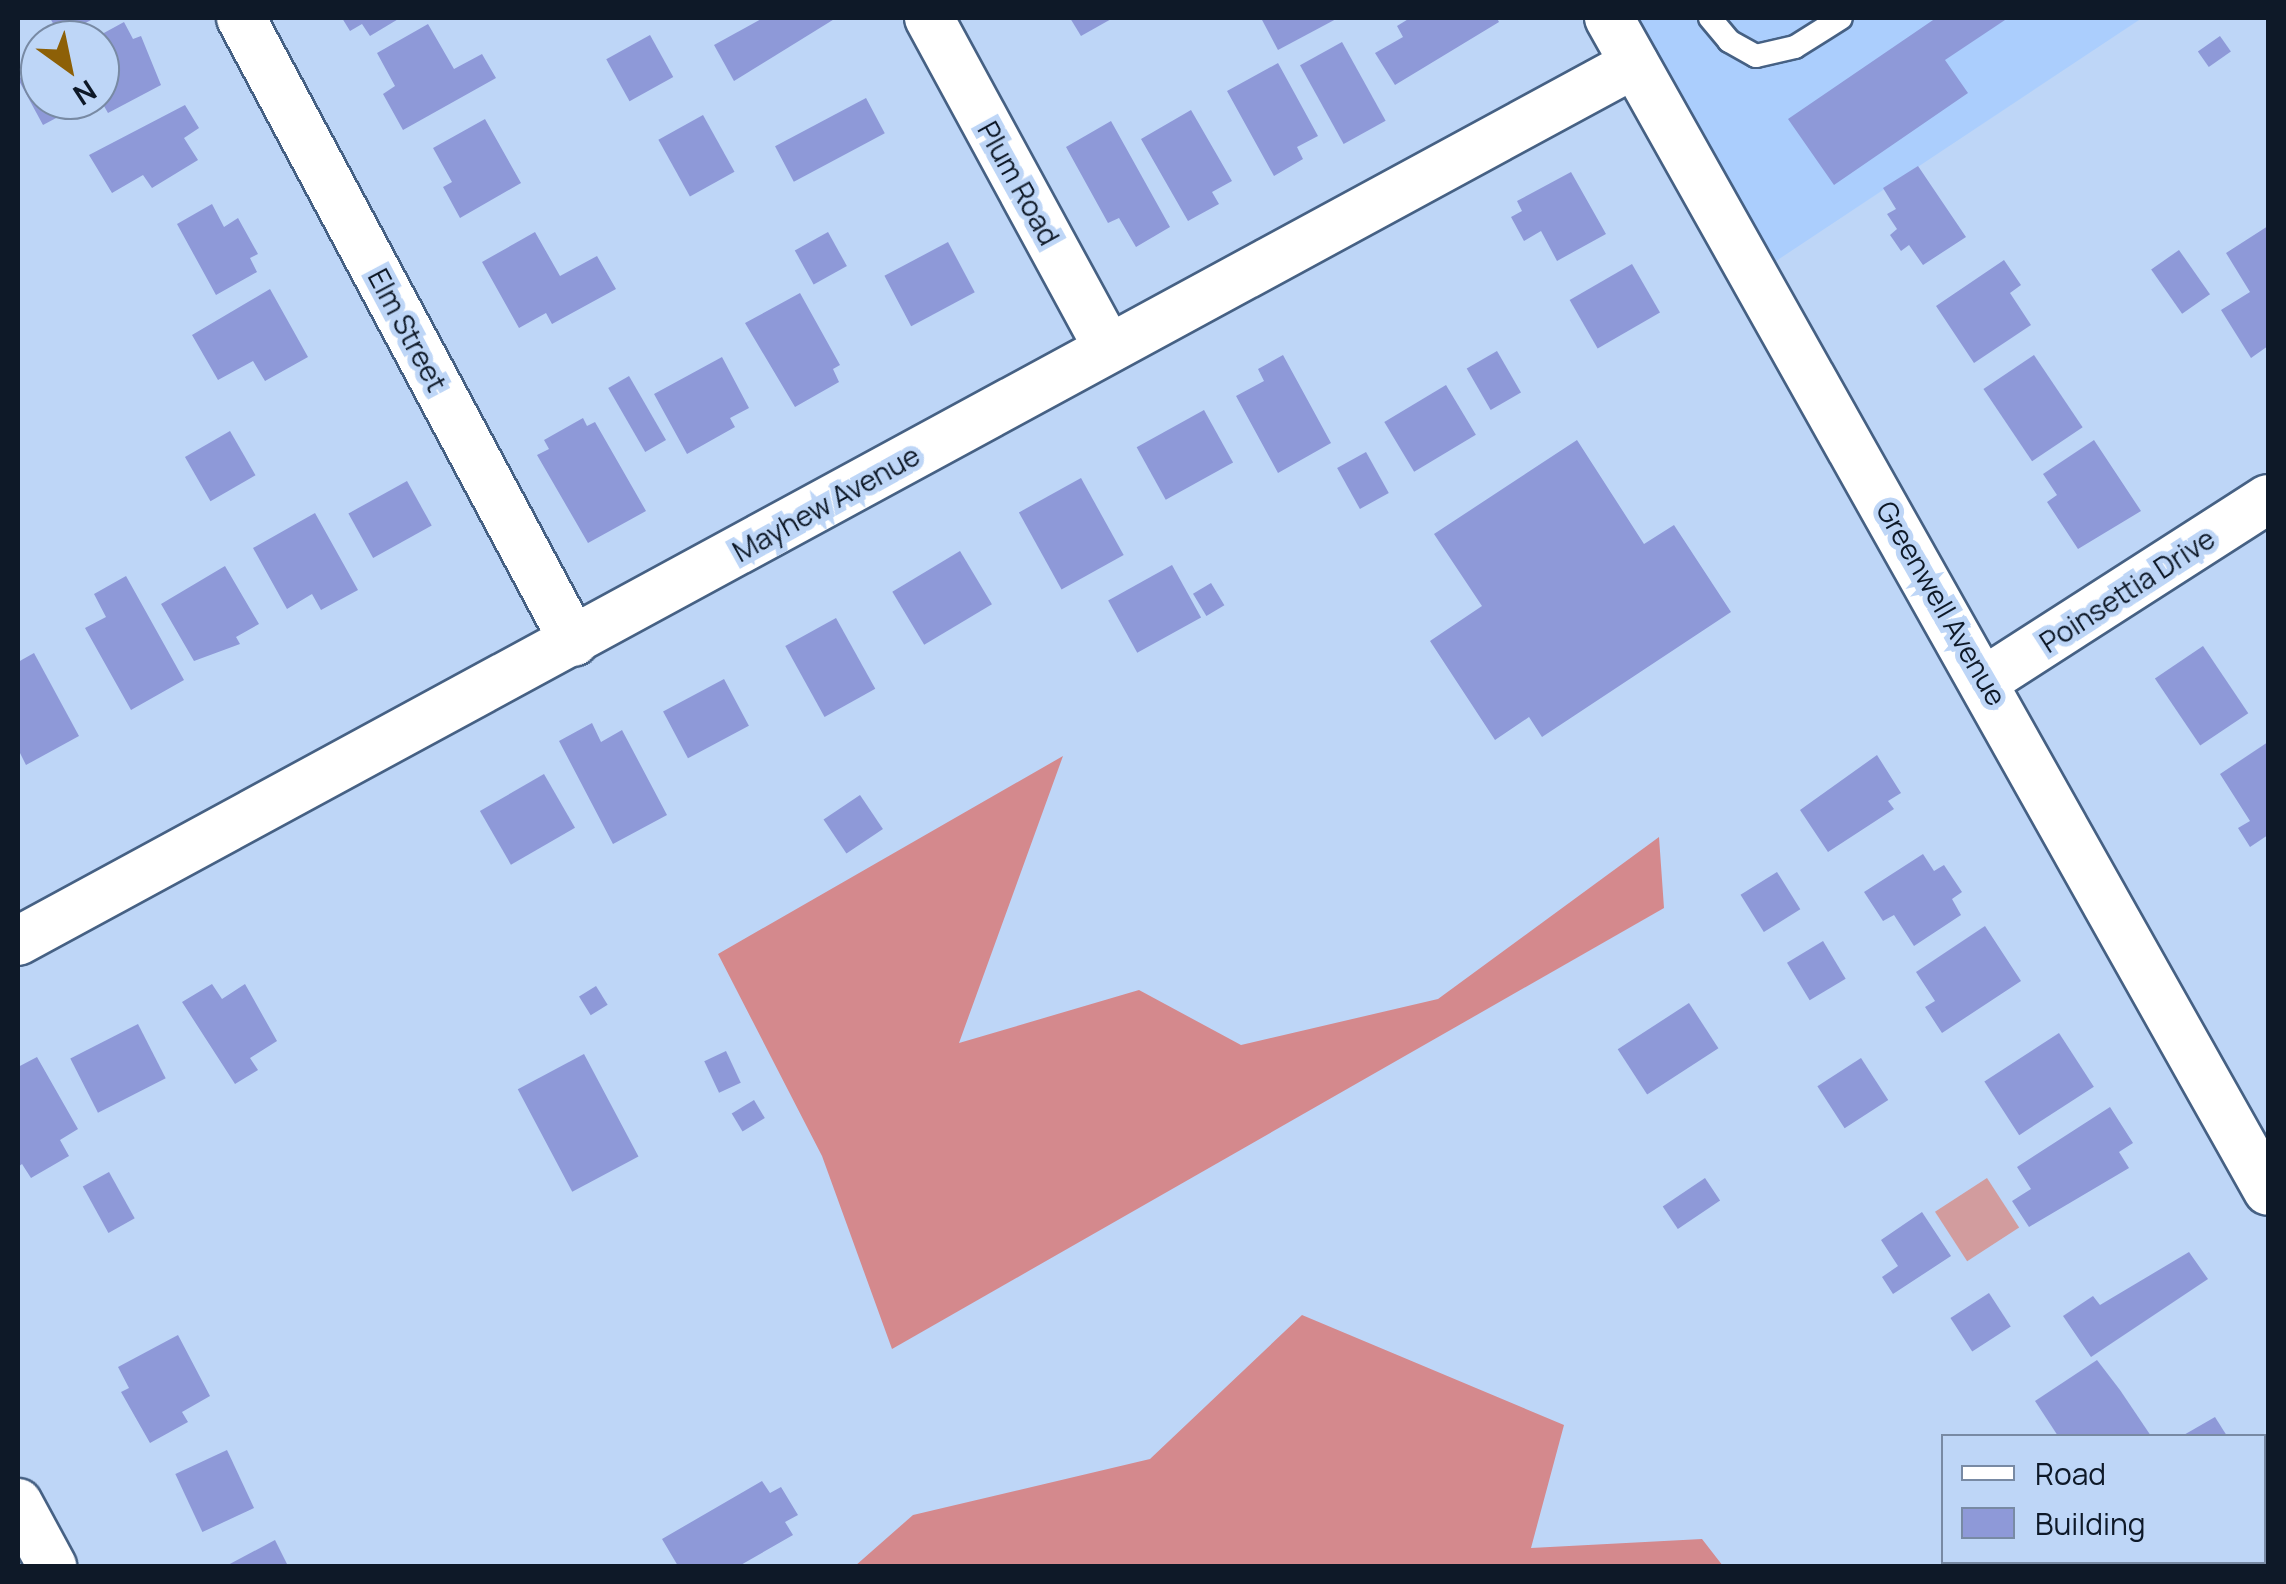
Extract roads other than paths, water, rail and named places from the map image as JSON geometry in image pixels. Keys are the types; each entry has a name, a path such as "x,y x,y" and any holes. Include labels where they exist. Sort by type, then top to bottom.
{"street":[{"name":"Elm Street","path":"241,18 574,642"},
{"name":"Plum Road","path":"929,18 1108,348"},
{"name":"Greenwell Avenue","path":"1609,18 1986,680 2268,1191"},
{"name":"Mayhew Avenue","path":"18,941 1634,64"},
{"name":"Poinsettia Drive","path":"1986,680 2268,499"},
{"path":"18,1503 52,1566"}],"lane":[{"path":"1710,18 1728,41 1756,56 1796,47 1841,18"}]}
